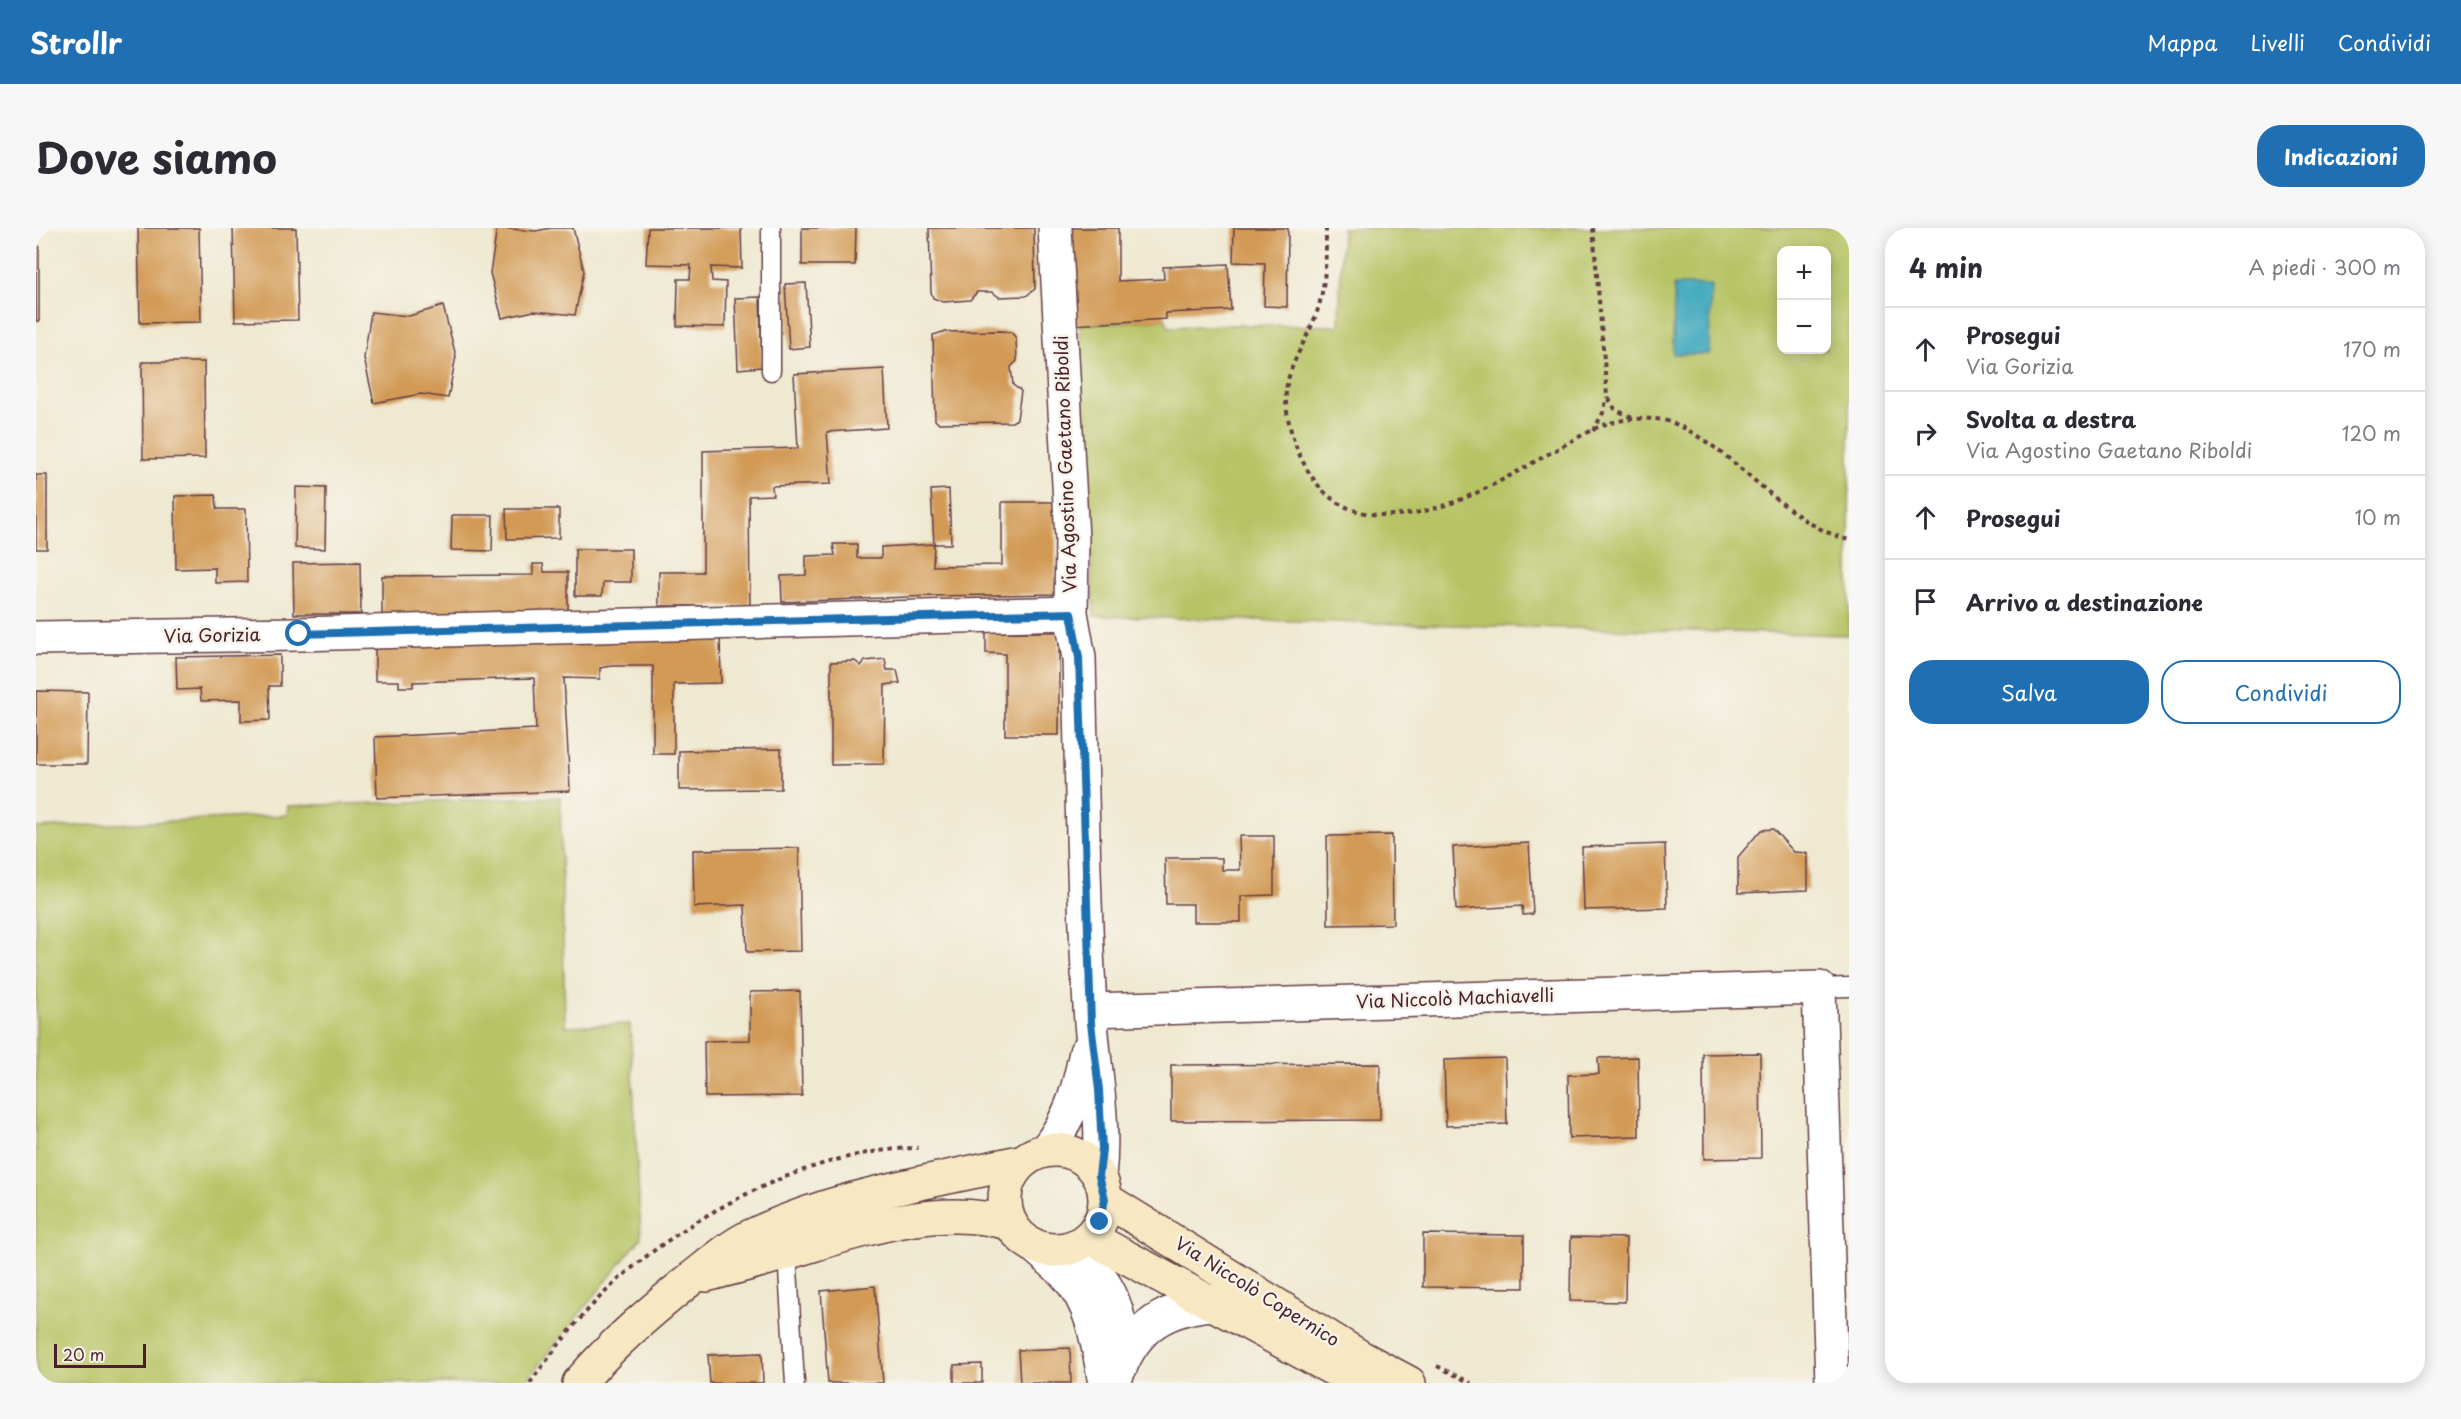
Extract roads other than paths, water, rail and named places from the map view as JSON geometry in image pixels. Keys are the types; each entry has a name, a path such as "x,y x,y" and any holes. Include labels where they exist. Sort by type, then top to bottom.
{"street":[{"name":"Via Agostino Gaetano Riboldi","path":"1055,228 1072,539 1071,613 1079,658 1091,1017 1101,1125 1102,1188"},
{"name":"Via Gorizia","path":"36,639 1071,613"},
{"name":"Via Niccolò Machiavelli","path":"1091,1017 1834,987 1832,1383"},
{"name":"Via Agostino Gaetano Riboldi","path":"1034,1156 1062,1128 1073,1106 1091,1017"},
{"path":"579,1383 628,1330 690,1280 781,1239 809,1212 913,1183 1060,1150 1084,1159 1102,1188 1100,1222 1088,1238 1063,1250 1049,1250 1022,1235 976,1216 923,1219 837,1237 781,1239"},
{"path":"1034,1156 1012,1174 1005,1193 1005,1210 1022,1235 1068,1277 1079,1292 1112,1381"},
{"name":"Via Niccolò Copernico","path":"1102,1188 1362,1358 1409,1383"},
{"path":"1088,1238 1091,1259 1112,1298 1118,1315 1121,1336 1112,1381"},
{"name":"Via Niccolò Copernico","path":"1088,1238 1359,1383"},
{"name":"Via Niccolò Copernico","path":"1112,1381 1140,1334 1160,1317 1178,1309 1211,1304"}],"lane":[{"path":"771,228 771,371"},
{"path":"781,1239 795,1383"}],"water":[{"path":"1674,285 1711,285 1709,354 1673,354"}]}
